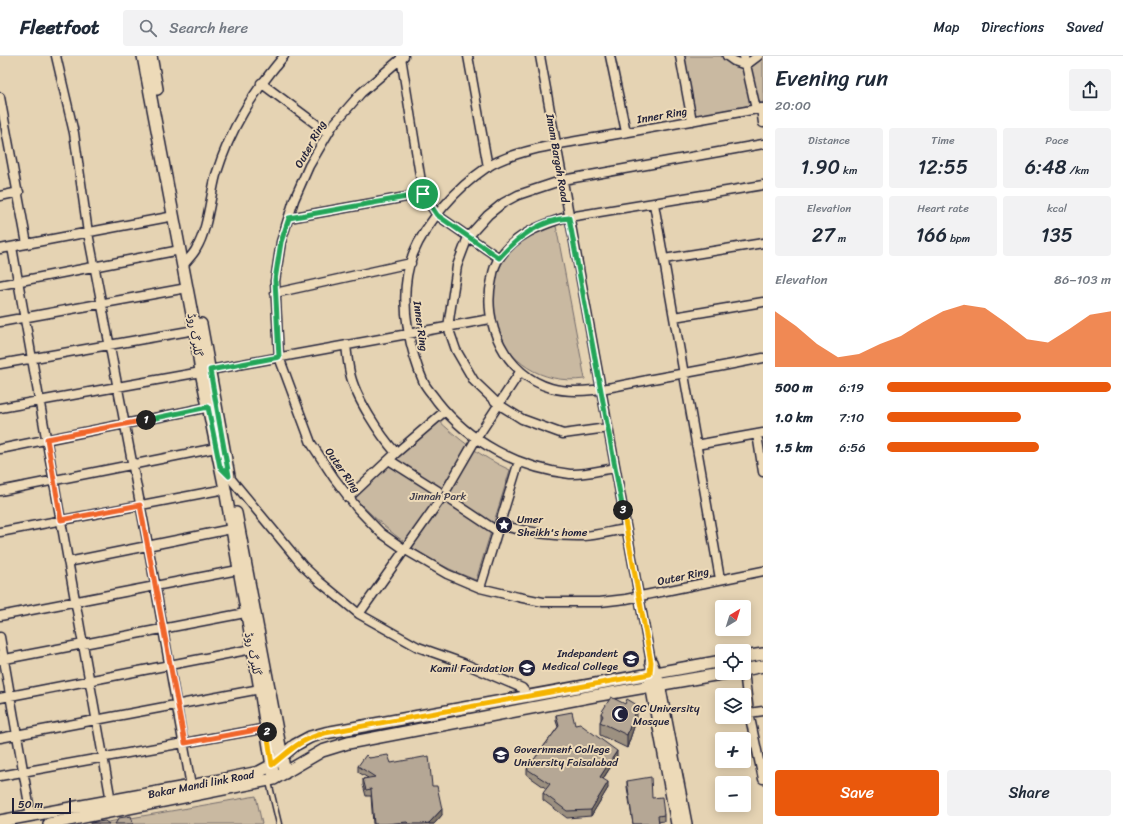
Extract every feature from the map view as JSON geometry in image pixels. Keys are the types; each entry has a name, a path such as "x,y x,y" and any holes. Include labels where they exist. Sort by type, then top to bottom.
{"main road":[{"name":"گلبرگ روڈ","path":"143,56 174,216 184,258 187,288 195,330 206,371 208,407 225,489 245,612 267,728 272,765 271,780"},
{"name":"گلبرگ روڈ","path":"151,56 184,258 206,371 229,476 285,773"},
{"path":"751,656 763,654"},
{"name":"Imam Bargah Road","path":"651,662 677,824"},
{"name":"Bakar Mandi link Road","path":"0,820 31,816 259,772 272,765 295,745 310,737 325,733 715,662"},
{"path":"751,669 763,666"},
{"name":"Bakar Mandi link Road","path":"49,824 271,780 322,751 348,743 715,675"},
{"name":"Imam Bargah Road","path":"655,685 686,824"}],"street":[{"path":"56,56 74,133 88,233 96,266 164,628 185,743 191,786"},
{"path":"0,285 96,266 184,258 196,249 201,236 216,176 227,143 244,109 261,83 284,56"},
{"path":"468,56 488,167"},
{"name":"Imam Bargah Road","path":"540,56 651,662"},
{"path":"610,56 626,132"},
{"path":"681,56 692,120"},
{"path":"727,56 734,62 746,64 758,56"},
{"path":"744,56 760,108 763,123"},
{"path":"402,57 423,194 437,215 499,258"},
{"name":"Outer Ring","path":"402,57 362,93 333,124 309,166 294,200 281,242 275,280 279,357 311,443 348,498 381,533 404,549 447,574 480,588 543,602 600,602 638,596 763,571"},
{"path":"261,83 328,133"},
{"path":"0,97 4,140 19,192 27,244"},
{"name":"Inner Ring","path":"615,468 572,474 548,470 520,461 476,439 459,426 445,411 425,385 412,353 405,300 410,263 414,252 437,215 474,177 488,167 517,155 556,145 760,108"},
{"path":"607,428 563,434 522,419 498,404 474,381 456,350 448,327 457,266 468,237 488,215 503,203 518,195 563,180 763,144"},
{"path":"763,185 569,218 542,225 519,237 499,258 489,290 490,319 500,343 520,372 551,388 564,390 600,389 763,358"},
{"path":"0,196 19,192"},
{"path":"289,218 423,194"},
{"path":"654,204 720,579"},
{"path":"0,249 174,216"},
{"path":"664,259 763,243"},
{"path":"12,247 111,801"},
{"path":"275,293 410,263"},
{"path":"0,322 187,288"},
{"path":"674,317 763,302"},
{"path":"0,408 490,319"},
{"path":"0,364 195,330"},
{"path":"346,345 350,374 360,396 383,438 396,453"},
{"path":"447,489 476,439 520,372"},
{"path":"0,449 208,407"},
{"path":"348,498 388,460 445,411"},
{"path":"696,445 760,434 763,472"},
{"path":"0,491 216,448"},
{"path":"388,460 438,491"},
{"path":"480,588 520,461"},
{"path":"220,467 303,566 359,614 418,647 463,663 522,688 529,697"},
{"path":"438,491 443,488 447,489"},
{"path":"0,532 225,489"},
{"path":"447,489 450,495 449,499"},
{"path":"438,491 437,497 440,500 444,502 449,499"},
{"path":"449,499 498,528 533,534 585,536 626,529"},
{"path":"359,614 440,500"},
{"path":"68,562 231,529"},
{"path":"0,616 238,570"},
{"path":"2,659 245,612"},
{"path":"0,637 2,659 31,816"},
{"path":"0,698 252,649"},
{"path":"0,738 260,689"},
{"path":"751,713 763,711"},
{"path":"751,720 760,751 763,779"},
{"path":"0,776 267,728"}],"lane":[{"path":"271,780 279,824"}],"green space":[{"path":"682,56 763,56 763,103 693,116"},
{"path":"556,226 585,379 553,378 528,368 508,350 496,327 492,302 496,276 509,253 533,233"},
{"name":"Jinnah Park","path":"436,418 470,447 510,470 476,580 440,564 409,546 381,523 353,496"},
{"path":"256,796 262,824 97,824"}],"building":[{"path":"611,697 625,704 627,699 637,705 627,735 600,722 603,716 601,713"},
{"path":"572,712 575,725 580,724 617,751 600,777 608,782 591,810 567,811 543,793 550,784 527,769 559,726 556,715"},
{"path":"366,755 369,758 388,755 391,763 429,756 432,786 437,786 442,809 429,823 409,824 407,822 374,824 371,789 366,790 363,779 375,777 358,766"},
{"path":"651,777 652,798 662,797 664,815 658,816 659,824 633,824 627,781"},
{"path":"131,816 133,824 115,824 119,818"},
{"path":"105,821 109,824 90,824 90,823"}],"place":[{"name":"Umer Sheikh's home","path":"504,525"},
{"name":"Indepandent Medical College","path":"631,659"},
{"name":"Kamil Foundation","path":"527,668"},
{"name":"GC University Mosque","path":"620,714"},
{"name":"Government College University Faisalabad","path":"501,755"}],"route":[{"path":"423,194 437,215 499,258 519,237 527,232 563,218 569,218 651,662 650,674 624,680 325,733 310,737 295,745 272,765 267,728 185,743 140,505 61,520 47,439 208,407 220,467 229,476 221,424 210,370 279,357 275,280 281,242 289,218 423,194"}]}
